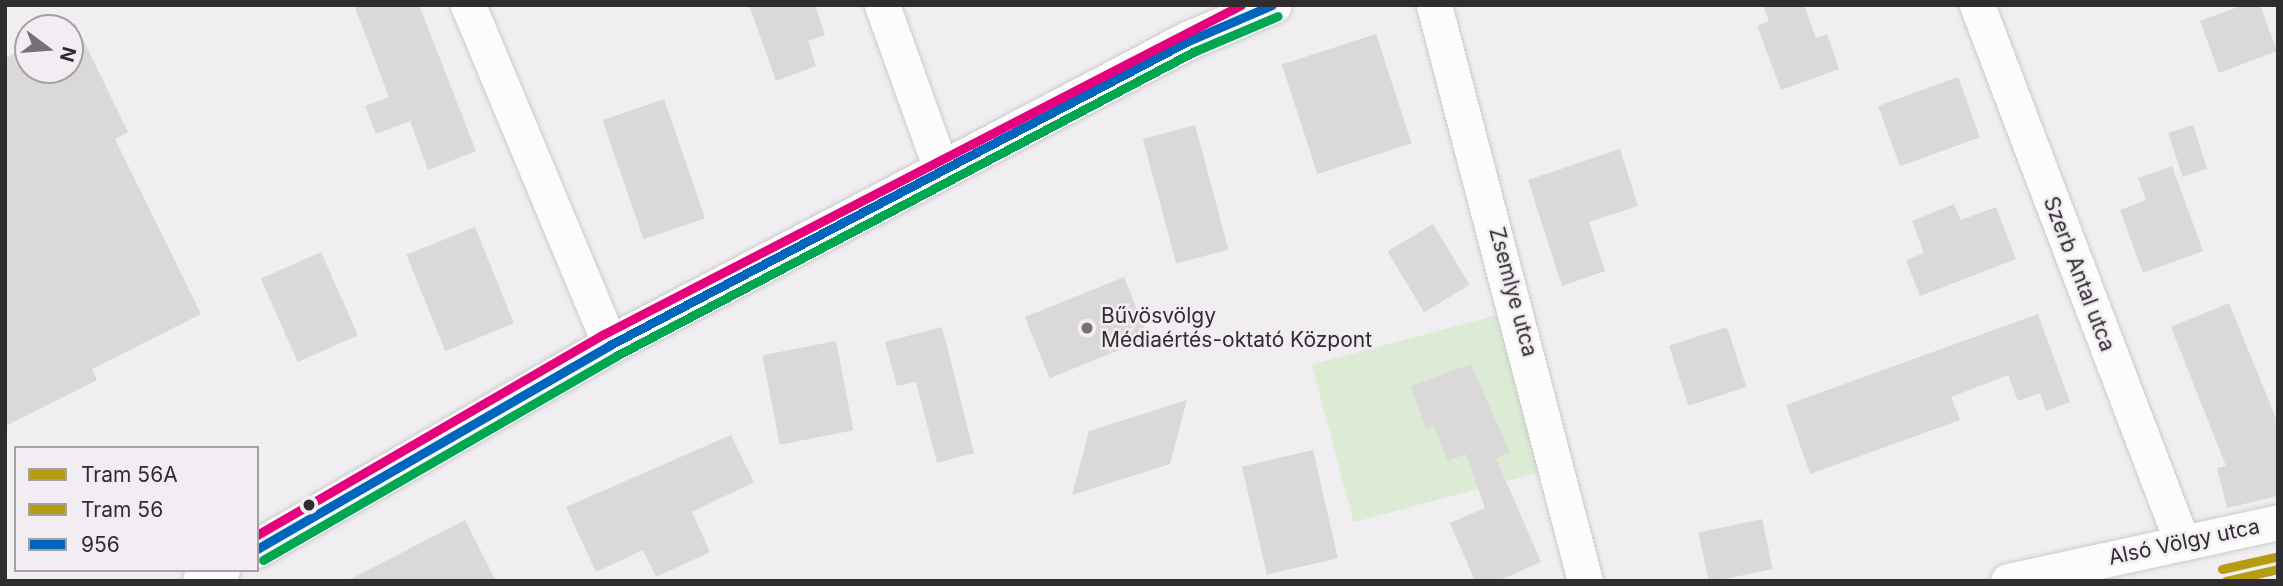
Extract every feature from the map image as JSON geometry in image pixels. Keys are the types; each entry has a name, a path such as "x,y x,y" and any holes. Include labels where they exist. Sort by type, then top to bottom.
{"main road":[{"path":"259,548 610,345 1188,41 1273,5"}],"street":[{"path":"468,5 610,345"},
{"path":"882,5 942,169"},
{"name":"Zsemlye utca","path":"1434,5 1585,581"},
{"name":"Szerb Antal utca","path":"1977,5 2182,542"},
{"name":"Alsó Völgy utca","path":"2008,581 2278,522"}],"green space":[{"path":"1497,315 1539,472 1354,522 1312,365"}],"building":[{"path":"354,5 419,5 476,151 428,170 410,121 376,134 365,106 389,97"},
{"path":"749,5 815,5 825,35 808,41 816,66 776,81"},
{"path":"1763,5 1804,5 1816,38 1827,34 1839,69 1781,90 1757,26 1769,21"},
{"path":"2243,5 2260,5 2277,51 2219,73 2200,21"},
{"path":"1376,34 1412,143 1317,174 1282,65"},
{"path":"84,42 128,132 115,139 201,314 92,369 97,380 5,426 5,58 14,54 14,84 84,84"},
{"path":"1958,77 1980,137 1900,166 1878,106"},
{"path":"664,99 705,218 644,239 603,120"},
{"path":"1195,125 1228,250 1176,264 1143,139"},
{"path":"2193,125 2207,169 2182,177 2168,133"},
{"path":"1620,149 1638,206 1589,222 1605,271 1562,286 1528,180"},
{"path":"2172,166 2203,251 2143,273 2120,210 2146,200 2138,178"},
{"path":"1954,204 1961,220 1996,207 2016,259 1920,296 1906,260 1924,253 1912,221"},
{"path":"1433,224 1470,285 1424,312 1388,251"},
{"path":"475,227 514,323 445,351 406,255"},
{"path":"321,252 358,335 298,362 261,279"},
{"name":"Bűvösvölgy Médiaértés-oktató Központ","path":"1124,277 1149,338 1050,378 1025,317"},
{"path":"2229,303 2278,423 2278,496 2227,508 2217,468 2226,466 2171,327"},
{"path":"2038,314 2070,402 2046,411 2040,393 2018,401 2008,375 1951,397 1960,420 1810,474 1786,405"},
{"path":"942,327 974,453 937,463 916,382 897,386 885,342"},
{"path":"1727,327 1746,387 1688,406 1669,346"},
{"path":"836,341 853,430 780,445 762,355"},
{"path":"1471,364 1510,453 1496,458 1541,562 1498,581 1475,581 1450,523 1485,508 1466,454 1447,461 1434,425 1426,429 1411,386"},
{"path":"1187,400 1170,464 1072,495 1089,431"},
{"path":"731,435 754,482 692,512 710,552 656,577 643,550 596,572 566,507"},
{"path":"1313,450 1338,558 1267,575 1242,466"},
{"path":"1762,519 1773,569 1709,581 1698,533"},
{"path":"465,520 496,581 347,581"}],"tram line":[{"name":"56","path":"2222,569 2275,557"},
{"name":"56A","path":"2226,581 2278,569"}],"transit line":[{"path":"259,534 604,334 1241,5"},
{"name":"956","path":"259,548 610,345 1188,41 1272,5"},
{"path":"263,560 616,356 1193,52 1278,16"}],"place":[{"name":"Bűvösvölgy Médiaértés-oktató Központ","path":"1087,328"}]}
